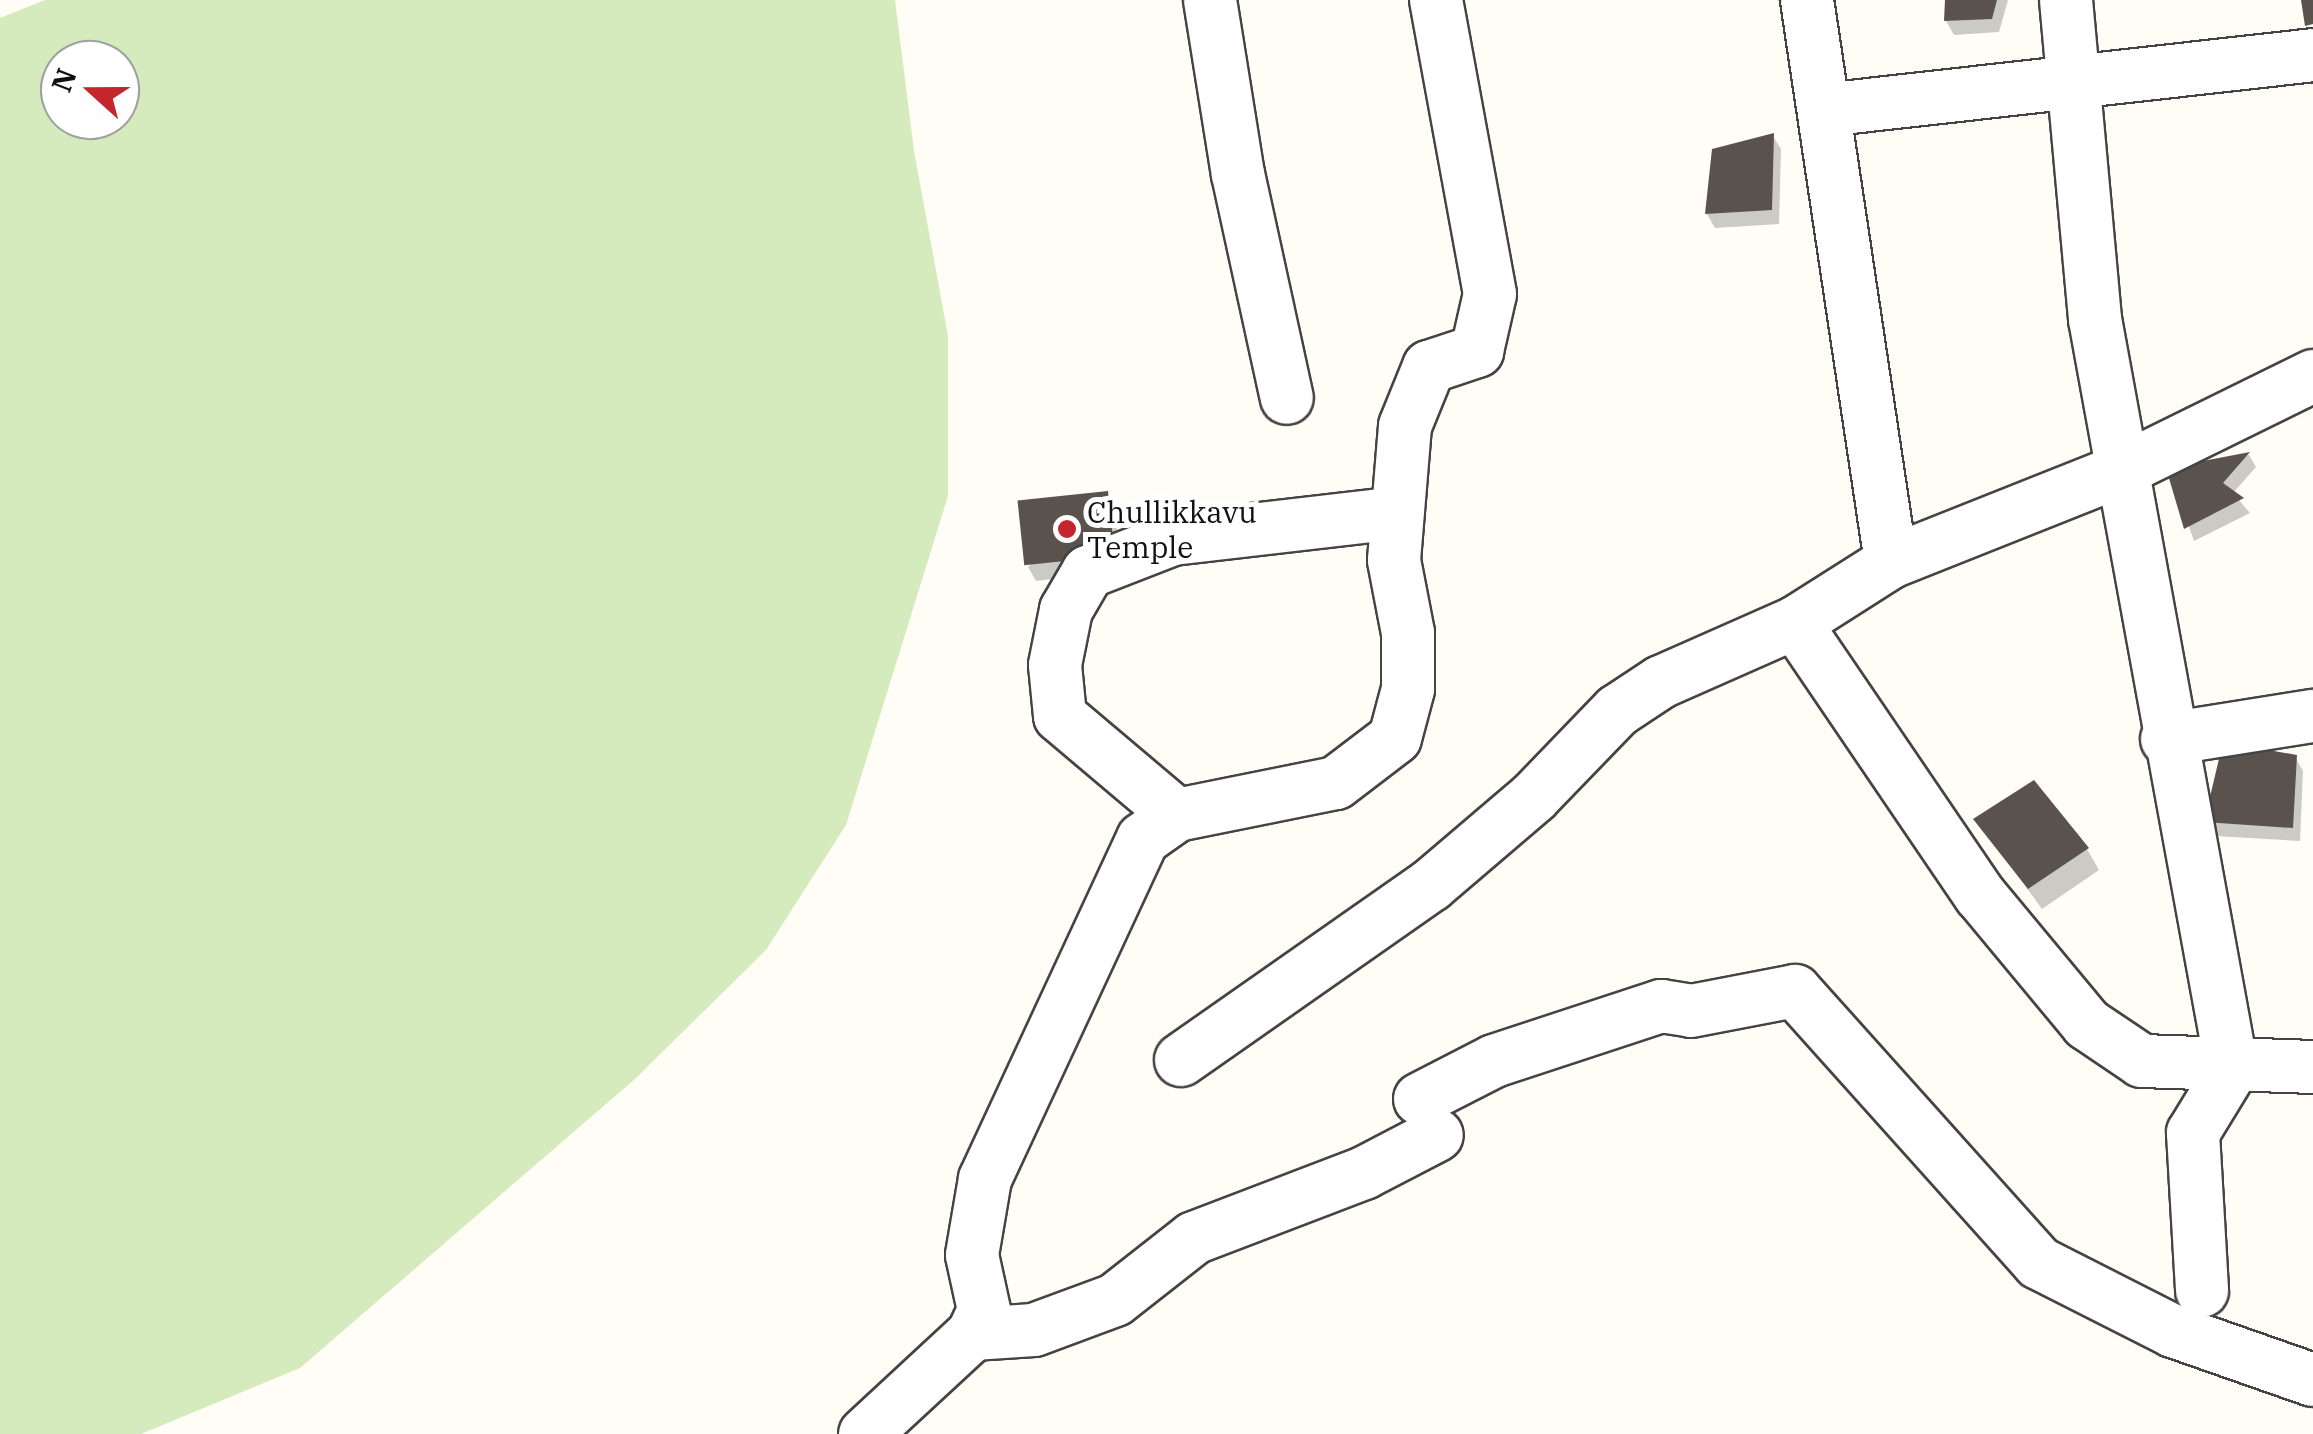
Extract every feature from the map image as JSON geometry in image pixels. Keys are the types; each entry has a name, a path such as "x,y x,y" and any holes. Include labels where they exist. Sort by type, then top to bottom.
{"street":[{"path":"1210,0 1238,174 1288,398"},
{"path":"865,1434 973,1334 984,1310 972,1255 986,1180 1142,839 1177,815 1336,783 1395,738 1408,690 1408,633 1394,560 1405,426 1429,368 1477,351 1490,294 1436,0"},
{"path":"1807,0 1891,562"},
{"path":"2066,0 2070,81 2095,319 2167,739 2232,1069 2193,1133 2202,1291"},
{"path":"1824,110 2313,55"},
{"path":"1182,1060 1431,885 1534,797 1617,711 1661,682 1795,624 1891,562 2122,470 2313,376"},
{"path":"1177,815 1060,716 1059,646 1066,610 1088,572 1174,539 1398,513"},
{"path":"1795,624 1980,895 2087,1024 2142,1061 2232,1069 2313,1068"},
{"path":"2167,739 2313,716"},
{"path":"973,1334 1034,1330 1115,1300 1194,1238 1364,1173 1494,1061 1661,1006 1690,1010 1795,992 2038,1263 2173,1331 2313,1380"}],"green space":[{"path":"45,0 895,0 914,151 948,336 948,496 846,825 766,950 635,1079 300,1368 141,1434 0,1434 0,18"}],"building":[{"path":"1945,0 1997,0 1992,19 1944,21"},
{"path":"2301,0 2313,0 2313,24 2305,26"},
{"path":"1774,133 1772,210 1705,214 1712,149"},
{"path":"2250,452 2223,483 2244,498 2184,529 2166,468"},
{"name":"Chullikkavu Temple","path":"1108,491 1115,556 1024,565 1017,501"},
{"path":"2223,742 2297,755 2293,828 2204,822"},
{"path":"2034,780 2089,848 2028,889 1973,819"}],"place":[{"name":"Chullikkavu Temple","path":"1067,529"}]}
